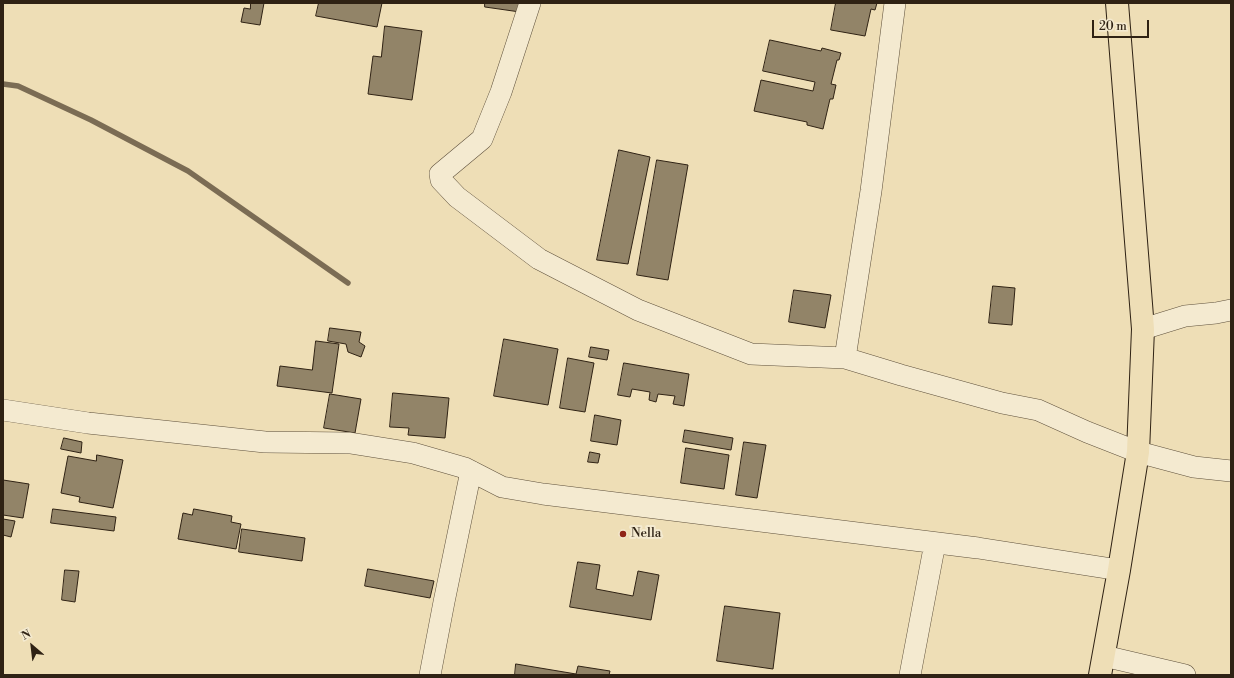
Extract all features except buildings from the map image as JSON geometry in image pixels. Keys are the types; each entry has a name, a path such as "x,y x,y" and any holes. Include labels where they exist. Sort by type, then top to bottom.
{"main road":[{"path":"1102,666 1138,452 1143,329 1117,3"}],"street":[{"path":"530,3 501,92 482,139 444,169 440,174 441,180 457,197 539,259 638,310 751,354 845,358 1002,403 1038,410 1087,432 1138,452 1194,467 1231,471"},
{"path":"845,358 871,192 895,3"},
{"path":"1143,329 1185,316 1231,310"},
{"path":"3,410 88,422 265,442 350,442 413,454 465,468 502,487 543,494 978,548 1119,570"},
{"path":"430,675 471,471"},
{"path":"910,675 935,543"},
{"path":"1102,666 1185,675"}],"waterway":[{"path":"3,84 18,86 91,120 188,171 348,283"}],"place":[{"name":"Nella","path":"623,534"}]}
